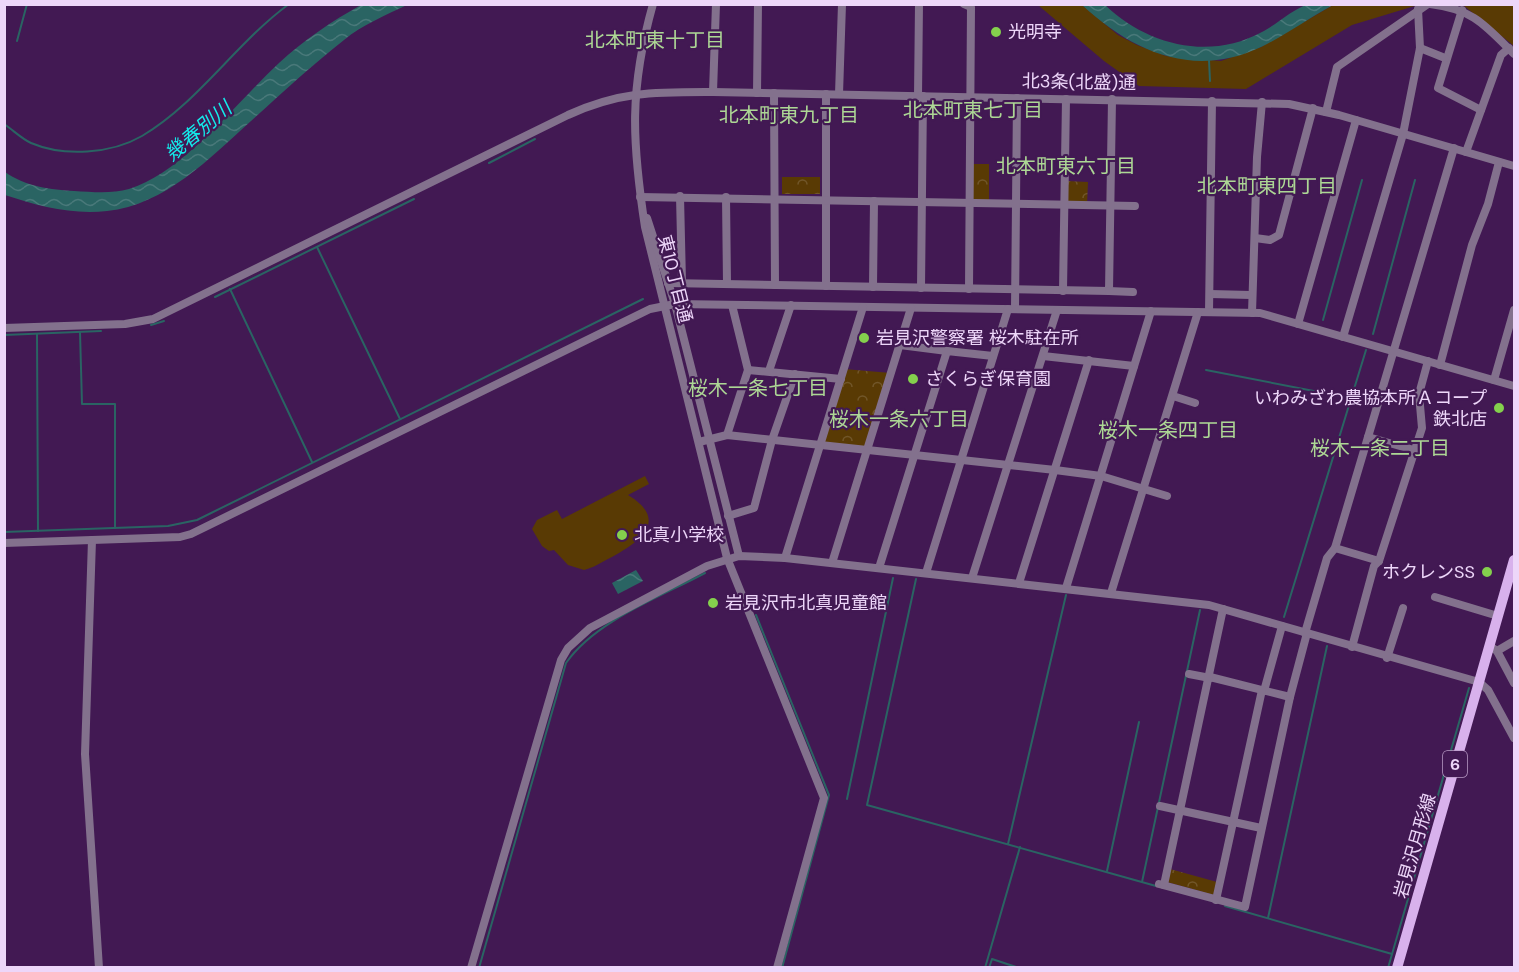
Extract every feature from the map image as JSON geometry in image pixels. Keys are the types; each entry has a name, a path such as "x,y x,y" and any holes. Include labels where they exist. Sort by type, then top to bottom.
{"main road":[{"name":"岩見沢月形線","path":"1397,968 1479,682 1493,648 1498,616 1515,560"}],"street":[{"name":"東10丁目通","path":"653,4 642,44 635,93 633,136 641,207 664,306 704,441 727,558 824,798 777,968"},
{"path":"713,92 716,4"},
{"path":"757,93 758,4"},
{"path":"839,94 842,4"},
{"path":"919,4 921,288"},
{"path":"964,4 971,7 969,289"},
{"path":"1326,112 1337,67 1418,9 1429,4 1462,10 1503,39 1512,51 1501,55 1466,152"},
{"path":"1343,337 1403,134 1420,48 1418,9"},
{"path":"1462,10 1445,58 1438,88 1481,111"},
{"path":"1420,48 1445,58"},
{"name":"北3条(北盛)通","path":"4,328 125,324 153,319 568,115 597,103 635,93 713,92 1262,102 1313,108 1515,166"},
{"path":"774,93 775,285"},
{"path":"826,94 826,286"},
{"path":"926,573 993,356 1012,309 1016,290 1017,98"},
{"path":"1063,291 1066,99"},
{"path":"1109,291 1112,99"},
{"path":"1209,312 1212,101"},
{"path":"1252,313 1257,157 1262,102"},
{"path":"1254,238 1270,240 1279,235 1313,108"},
{"path":"1298,324 1356,120"},
{"path":"1223,609 1210,678 1161,884 1245,907 1306,633 1327,558 1335,548 1454,148"},
{"path":"1440,364 1472,245 1488,204 1499,162"},
{"path":"640,196 1135,206"},
{"path":"680,196 682,282"},
{"path":"726,197 727,283"},
{"path":"873,287 874,201"},
{"path":"641,207 657,244 675,304 704,441 739,556"},
{"path":"669,283 1133,292"},
{"path":"1210,294 1251,295"},
{"path":"4,543 190,534 650,309 675,304 1252,313 1515,386"},
{"path":"727,435 748,370 732,305"},
{"path":"769,371 791,305"},
{"path":"786,558 863,307"},
{"path":"832,563 911,308"},
{"path":"972,578 1057,310"},
{"path":"1494,380 1515,310"},
{"path":"1066,588 1151,311"},
{"path":"1112,593 1198,312"},
{"path":"900,345 993,356"},
{"path":"879,568 947,351"},
{"path":"1043,356 1134,366"},
{"path":"1019,583 1089,360"},
{"path":"1352,647 1374,566 1379,561 1422,428 1419,394 1428,361"},
{"path":"748,370 841,379"},
{"path":"728,516 754,508 772,440 795,374"},
{"path":"1173,396 1195,403"},
{"path":"704,441 727,435 1055,470 1101,476 1167,496"},
{"path":"1368,437 1414,450"},
{"path":"92,540 85,754 99,968"},
{"path":"1335,548 1379,561"},
{"path":"471,968 555,672 564,654 590,628 690,574 727,558 739,556 786,558 1112,593 1223,609 1387,658 1479,682 1488,690 1515,738"},
{"path":"1436,597 1498,616"},
{"path":"1387,658 1403,608"},
{"path":"1216,900 1263,690 1282,626"},
{"path":"1513,677 1493,648 1515,641"},
{"path":"1189,674 1290,697"},
{"path":"1160,806 1261,828"}],"green space":[{"path":"1038,5 1082,5 1118,35 1137,45 1166,56 1221,61 1261,47 1333,5 1418,5 1352,25 1246,89 1139,86 1104,61"},
{"path":"1463,5 1514,5 1514,46"},
{"path":"970,164 989,164 989,203 969,203"},
{"path":"782,177 820,177 820,194 782,194"},
{"path":"1066,181 1088,182 1087,205 1065,204"},
{"path":"844,369 891,373 867,451 820,446"},
{"path":"645,476 649,484 628,495 641,505 647,514 649,522 646,531 621,552 594,566 584,570 568,565 554,550 549,551 542,546 532,529 537,520 557,510 562,519"},
{"path":"1170,869 1217,882 1214,895 1167,882"}],"water":[{"path":"1309,4 1333,5 1261,47 1212,61 1165,56 1143,47 1122,36 1082,5 1105,5 1122,19 1159,39 1200,47 1221,46 1242,41"},
{"path":"361,5 407,5 366,25 344,40 203,164 167,190 128,207 94,212 55,209 5,195 5,172 21,181 57,190 122,191 149,181 169,168 209,134 289,55 318,31"},
{"path":"636,570 643,581 618,594 612,583"}],"waterway":[{"path":"17,41 27,4"},
{"path":"4,124 31,143 58,150 72,152 102,150 130,142 142,136 181,107 252,36 289,4"},
{"path":"1209,60 1210,81"},
{"path":"489,163 535,139"},
{"path":"1323,320 1362,180"},
{"path":"1373,334 1415,180"},
{"path":"215,297 414,199"},
{"path":"317,247 400,419"},
{"path":"230,289 312,462"},
{"path":"4,532 168,526 197,520 643,299"},
{"path":"151,325 164,321"},
{"path":"4,335 101,331"},
{"path":"80,332 82,404 115,404 115,528"},
{"path":"37,334 38,531"},
{"path":"1284,617 1366,350"},
{"path":"1206,370 1350,398"},
{"path":"479,968 566,663 578,648 611,622 705,573"},
{"path":"847,799 893,578"},
{"path":"916,579 867,805 1156,886"},
{"path":"1008,844 1066,595"},
{"path":"1142,882 1200,610"},
{"path":"756,615 829,795 782,968"},
{"path":"1268,918 1327,646"},
{"path":"1388,968 1469,688"},
{"path":"1107,871 1139,722"},
{"path":"985,968 1020,847"},
{"path":"1225,906 1392,954"},
{"path":"989,968 992,959 1019,968"}],"place":[{"name":"光明寺","path":"996,32"},
{"name":"岩見沢警察署 桜木駐在所","path":"864,338"},
{"name":"さくらぎ保育園","path":"913,379"},
{"name":"いわみざわ農協本所Ａコープ 鉄北店","path":"1499,408"},
{"name":"北真小学校","path":"622,535"},
{"name":"ホクレンSS","path":"1487,572"},
{"name":"岩見沢市北真児童館","path":"713,603"}],"district":[{"name":"北本町東十丁目","path":"655,40"},
{"name":"北本町東七丁目","path":"973,110"},
{"name":"北本町東九丁目","path":"789,115"},
{"name":"北本町東六丁目","path":"1066,166"},
{"name":"北本町東四丁目","path":"1267,186"},
{"name":"桜木一条七丁目","path":"758,388"},
{"name":"桜木一条六丁目","path":"899,419"},
{"name":"桜木一条四丁目","path":"1168,430"},
{"name":"桜木一条二丁目","path":"1380,448"}],"water label":[{"name":"幾春別川","path":"198,131"}]}
